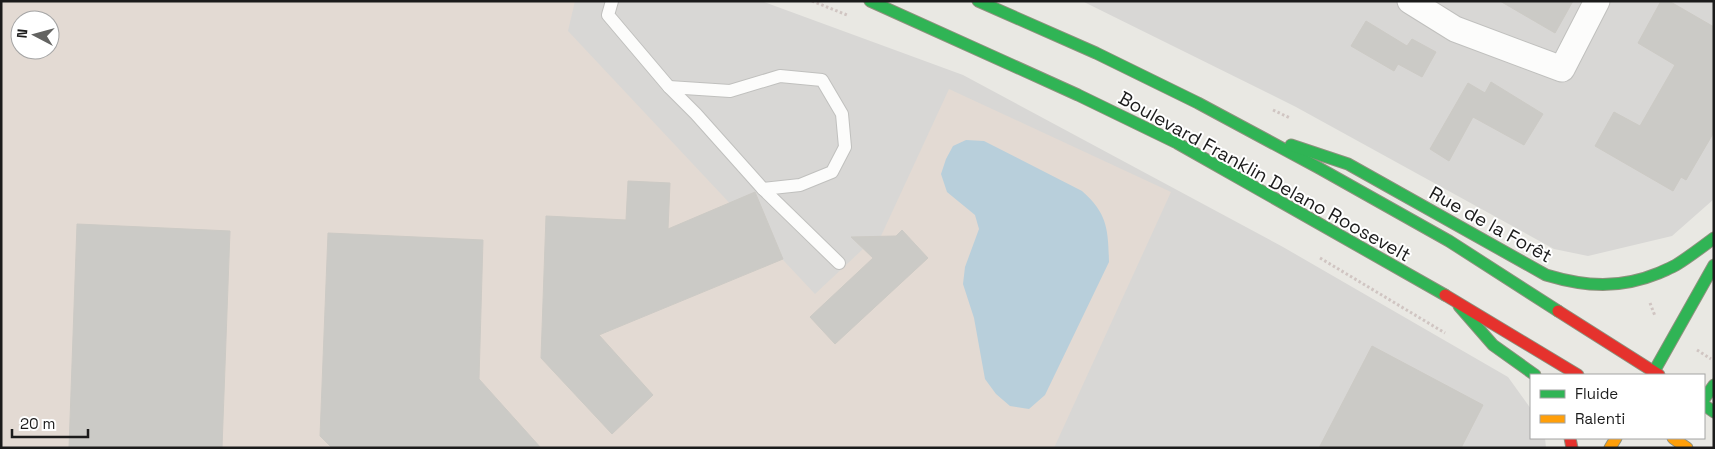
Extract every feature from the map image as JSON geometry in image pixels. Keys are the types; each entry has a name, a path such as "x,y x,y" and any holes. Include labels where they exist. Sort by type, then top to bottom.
{"main road":[{"name":"Boulevard Franklin Delano Roosevelt","path":"870,1 1078,95 1177,143 1455,301 1576,374"},
{"name":"Boulevard Franklin Delano Roosevelt","path":"978,1 1096,53 1253,132 1449,241 1655,374"},
{"name":"Rue de la Forêt","path":"1253,132 1348,164 1546,275 1569,282 1593,285 1618,284 1643,279 1675,266 1714,238"},
{"path":"1655,374 1714,266"},
{"path":"1455,301 1493,345 1534,374"},
{"path":"1705,398 1714,385"},
{"path":"1674,441 1687,448"}],"street":[{"path":"1410,1 1455,28 1562,69 1597,1"}],"lane":[{"path":"612,1 608,15 669,87 696,114 763,189 839,263"},
{"path":"669,87 730,91 780,76 822,80 842,114 845,147 832,172 800,185 763,189"}],"path":[{"path":"1313,254 1450,336"}],"shaded area":[{"path":"1,1 761,1 963,75 1283,247 1508,377 1530,408 1530,439 1545,439 1546,448 1,448"},
{"path":"1,1 575,1 568,31 815,294 863,249 851,237 881,236 949,89 1171,192 1054,448 1,448"},
{"path":"1082,1 1714,1 1714,199 1672,236 1588,256 1554,249 1296,107"}],"water":[{"path":"966,140 984,141 1082,191 1097,207 1105,223 1109,262 1045,395 1029,409 1010,406 996,394 985,379 974,318 963,284 965,267 979,229 975,215 947,192 941,174 953,146"}],"building":[{"path":"1500,1 1573,1 1555,33"},
{"path":"1661,1 1669,1 1714,27 1714,132 1686,180 1681,177 1673,191 1595,146 1614,112 1640,126 1675,65 1638,43"},
{"path":"1366,21 1407,46 1412,39 1436,52 1422,77 1398,64 1394,71 1351,46"},
{"path":"1491,82 1543,114 1524,145 1473,117 1449,161 1430,149 1468,83 1485,93"},
{"path":"628,181 670,183 668,229 755,192 783,259 599,335 653,395 612,434 541,358 546,216 626,220"},
{"path":"77,224 230,231 222,448 69,448"},
{"path":"902,230 928,258 835,344 810,317 873,258 851,237 896,236"},
{"path":"328,233 483,240 479,379 541,448 332,448 320,436"},
{"path":"1372,346 1483,405 1461,448 1319,448"}],"traffic: fast":[{"path":"870,1 1078,95 1177,143 1445,295"},
{"path":"978,1 1096,53 1198,103 1449,241 1558,311"},
{"path":"1291,145 1348,164 1546,275 1561,279 1589,284 1631,282 1676,265 1714,238"},
{"path":"1653,374 1714,265"},
{"path":"1459,306 1493,345 1534,374"},
{"path":"1705,398 1714,385"},
{"path":"1705,406 1714,412"}],"traffic: slow":[{"path":"1610,448 1615,439"},
{"path":"1674,439 1687,448"}],"traffic: jam":[{"path":"1445,295 1576,374"},
{"path":"1558,311 1657,374"},
{"path":"1570,439 1572,448"}]}
